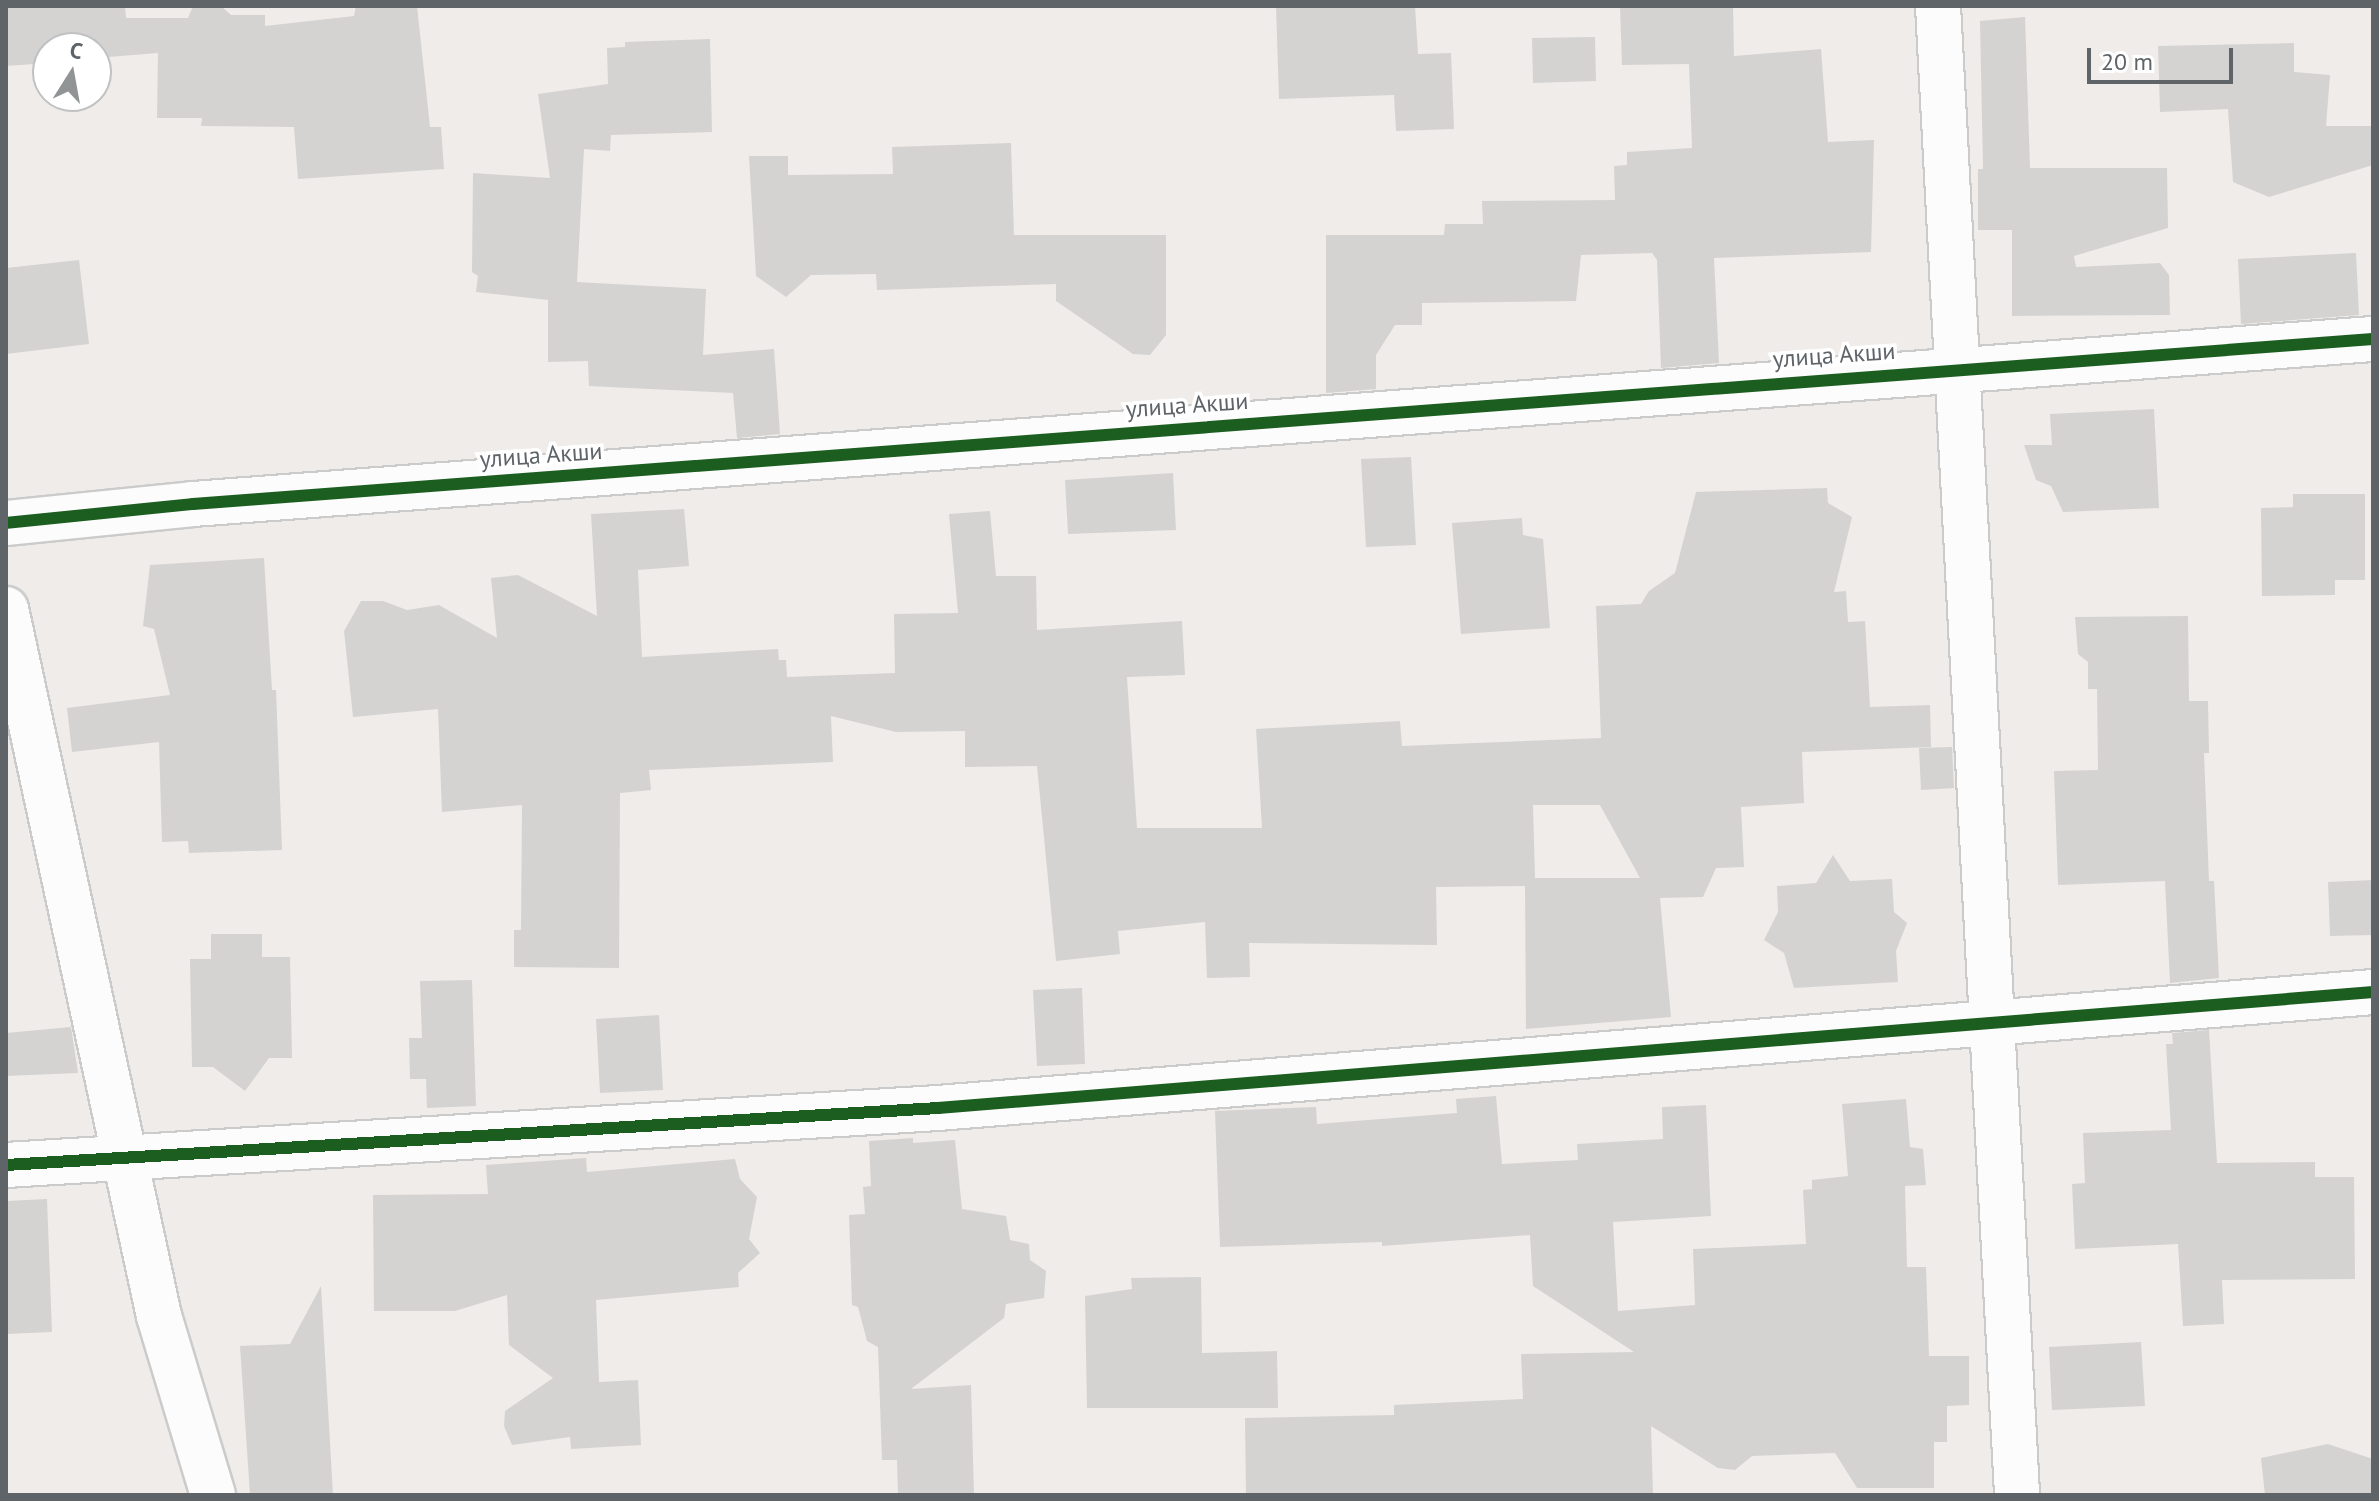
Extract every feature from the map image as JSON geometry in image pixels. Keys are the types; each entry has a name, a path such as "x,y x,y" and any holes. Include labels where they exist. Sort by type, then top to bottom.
{"street":[{"path":"1938,6 2017,1495"},
{"name":"улица Акши","path":"6,523 193,504 1957,367 2373,339"},
{"path":"6,609 128,1156 159,1316 213,1495"},
{"path":"6,1165 938,1108 2373,992"}],"building":[{"path":"6,6 125,6 126,18 188,18 193,6 221,6 231,15 265,15 265,26 354,16 356,6 417,6 430,127 441,127 444,169 298,179 294,127 201,126 202,118 157,118 158,53 112,57 112,32 32,32 32,64 6,66"},
{"path":"1276,6 1415,6 1418,54 1451,53 1454,129 1396,131 1394,95 1279,99"},
{"path":"1620,6 1733,6 1734,56 1821,49 1828,142 1874,140 1871,252 1714,258 1719,363 1661,368 1657,260 1652,253 1581,255 1576,301 1422,303 1422,325 1395,325 1376,355 1376,389 1326,393 1326,235 1444,235 1445,224 1483,224 1482,201 1615,200 1614,166 1627,165 1627,152 1692,148 1689,64 1622,65"},
{"path":"2025,17 2030,168 2167,168 2168,228 2074,256 2076,267 2160,263 2169,275 2170,315 2012,316 2012,230 1978,230 1978,169 1983,169 1980,21"},
{"path":"1595,37 1596,81 1533,83 1532,38"},
{"path":"710,39 712,132 611,135 610,151 584,149 577,282 706,289 703,355 774,349 780,434 737,438 733,393 589,386 588,361 548,362 548,300 476,292 478,276 472,272 473,173 550,178 538,94 608,84 607,48 625,47 625,42"},
{"path":"2294,43 2294,72 2330,75 2326,126 2373,126 2373,165 2269,197 2233,182 2228,109 2160,112 2158,46"},
{"path":"1011,143 1014,235 1166,235 1166,335 1150,355 1133,354 1056,301 1056,284 877,290 876,274 811,275 786,297 756,276 749,156 788,156 788,175 893,174 892,147"},
{"path":"2356,253 2359,315 2241,324 2238,259"},
{"path":"79,260 89,344 6,354 6,268"},
{"path":"2154,409 2159,508 2063,512 2051,486 2036,480 2024,445 2052,445 2050,414"},
{"path":"1411,457 1416,545 1366,547 1361,459"},
{"path":"1173,473 1176,530 1068,534 1065,480"},
{"path":"1827,488 1828,503 1852,517 1834,592 1846,591 1848,622 1865,621 1870,707 1930,705 1931,747 1802,752 1804,803 1741,807 1744,867 1716,868 1703,897 1660,898 1671,1017 1526,1029 1525,886 1436,887 1437,945 1249,943 1250,977 1207,978 1205,922 1118,931 1120,954 1056,961 1037,766 965,767 965,731 896,732 831,716 833,762 649,770 651,790 620,793 619,968 514,967 514,930 521,930 522,805 442,812 438,709 353,717 344,631 361,601 383,601 407,610 439,605 497,638 491,578 518,575 597,616 591,514 684,509 689,566 638,570 642,657 778,649 779,660 786,660 787,677 895,673 894,614 958,613 949,514 990,511 996,576 1036,576 1037,630 1182,621 1185,675 1127,677 1137,828 1262,828 1256,729 1400,721 1402,746 1601,738 1596,606 1641,604 1649,591 1675,573 1696,492","holes":["1533,805 1600,805 1640,878 1535,878"]},
{"path":"2293,494 2365,494 2365,580 2335,580 2335,595 2262,596 2261,508 2293,507"},
{"path":"1522,518 1523,535 1543,539 1550,628 1461,634 1452,523"},
{"path":"264,558 272,690 276,690 282,850 189,853 188,841 162,842 159,742 72,752 67,708 170,695 154,629 143,626 150,565"},
{"path":"2188,616 2189,701 2208,701 2209,753 2204,753 2209,881 2214,881 2219,978 2170,983 2165,881 2058,885 2054,771 2098,770 2097,689 2088,689 2088,662 2078,654 2075,617"},
{"path":"1952,747 1954,788 1921,790 1919,748"},
{"path":"1833,855 1850,881 1892,879 1894,912 1907,923 1896,951 1898,982 1794,988 1784,953 1764,940 1778,912 1777,886 1816,883"},
{"path":"2373,880 2373,935 2330,936 2328,882"},
{"path":"211,934 262,934 262,957 290,957 292,1058 269,1058 245,1091 213,1067 192,1067 190,959 211,959"},
{"path":"472,980 476,1106 427,1108 426,1079 410,1079 409,1038 422,1038 420,981"},
{"path":"1082,988 1085,1064 1037,1066 1033,990"},
{"path":"659,1015 663,1090 600,1093 596,1019"},
{"path":"71,1027 78,1073 6,1076 6,1033"},
{"path":"2209,1030 2217,1163 2315,1162 2315,1177 2354,1177 2355,1279 2222,1280 2224,1324 2183,1326 2178,1244 2075,1249 2072,1184 2085,1183 2083,1133 2171,1130 2166,1044 2173,1044 2172,1033"},
{"path":"1496,1096 1502,1164 1578,1160 1577,1144 1663,1139 1662,1107 1706,1105 1711,1216 1613,1222 1618,1311 1695,1305 1693,1249 1806,1244 1803,1190 1812,1189 1812,1180 1848,1176 1842,1104 1906,1099 1910,1147 1923,1149 1926,1185 1905,1186 1907,1267 1926,1267 1929,1356 1969,1356 1969,1405 1947,1406 1947,1442 1934,1442 1934,1488 1857,1488 1835,1453 1752,1456 1735,1470 1718,1468 1651,1426 1653,1495 1246,1495 1245,1418 1394,1415 1394,1405 1523,1399 1521,1354 1634,1352 1533,1286 1530,1235 1382,1246 1382,1242 1220,1247 1215,1111 1316,1107 1317,1124 1457,1113 1456,1099"},
{"path":"913,1138 913,1143 955,1140 962,1209 1006,1216 1010,1240 1029,1244 1030,1260 1046,1271 1044,1298 1006,1304 1004,1318 911,1389 971,1385 974,1495 898,1495 897,1460 882,1460 878,1347 867,1341 858,1307 852,1305 849,1215 865,1214 863,1187 871,1186 869,1141"},
{"path":"586,1158 587,1172 735,1159 740,1179 757,1197 749,1239 760,1253 738,1273 739,1287 596,1300 599,1382 638,1380 641,1445 571,1449 570,1437 512,1445 504,1426 505,1411 553,1378 509,1345 507,1295 455,1311 374,1311 373,1195 488,1194 486,1165"},
{"path":"47,1199 52,1332 6,1334 7,1201"},
{"path":"1201,1277 1202,1353 1277,1351 1278,1408 1087,1408 1085,1296 1132,1289 1131,1278"},
{"path":"321,1286 333,1495 250,1495 240,1346 290,1344"},
{"path":"2141,1342 2145,1406 2052,1410 2049,1347"},
{"path":"2328,1444 2373,1459 2373,1495 2265,1495 2261,1458"}],"cycle path":[{"path":"6,523 193,504 2373,339"},
{"path":"6,1165 938,1108 2373,992"}]}
